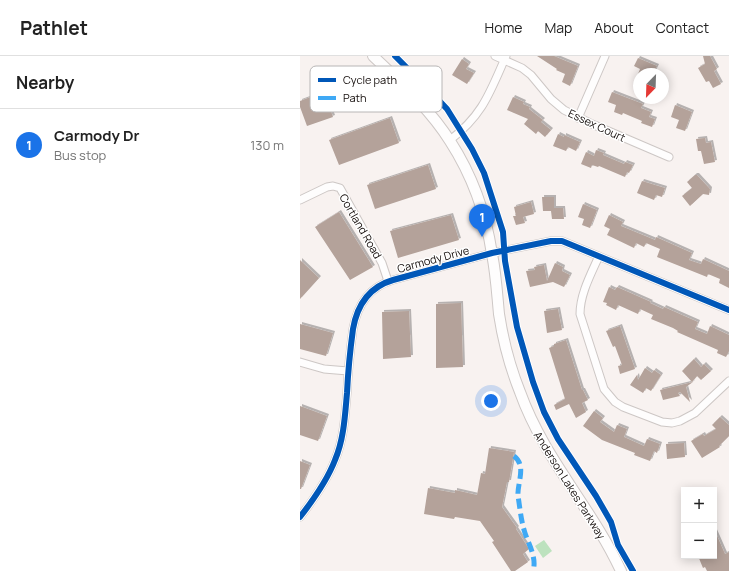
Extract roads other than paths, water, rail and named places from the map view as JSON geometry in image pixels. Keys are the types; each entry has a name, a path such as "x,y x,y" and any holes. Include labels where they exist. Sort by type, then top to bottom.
{"street":[{"name":"Anderson Lakes Parkway","path":"373,56 383,66"},
{"name":"Essex Court","path":"495,56 505,58 531,75 551,99 564,110 578,118 669,157"},
{"path":"578,118 605,56"},
{"path":"450,140 460,132 480,110 505,58"},
{"name":"Anderson Lakes Parkway","path":"427,112 450,140 477,194 485,220 492,252 500,321 507,355 533,425 551,456 612,551 621,571"},
{"name":"Cortland Road","path":"300,200 327,187 333,186 340,188 382,263 388,281"},
{"name":"Carmody Drive","path":"300,517 325,481 336,459 341,441 352,329 355,316 361,304 370,293 388,281 492,252 551,241 562,241 729,310"},
{"path":"599,256 582,297 580,317 601,381 609,396 615,402 625,408 658,421 672,423 687,419 729,382"},
{"path":"300,362 324,369 348,371"}],"place":[{"name":"Carmody Dr","path":"482,237"}]}
